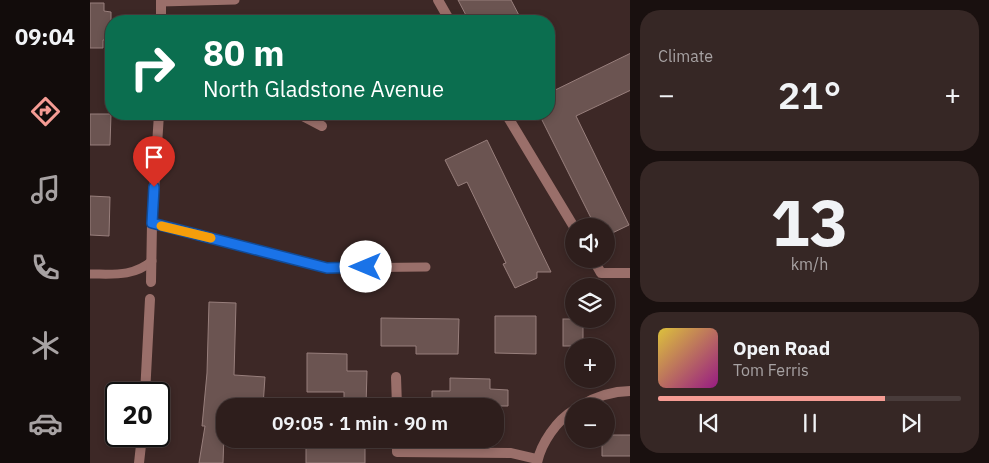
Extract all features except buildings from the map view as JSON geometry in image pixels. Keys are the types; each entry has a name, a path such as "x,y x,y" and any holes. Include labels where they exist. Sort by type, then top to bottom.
{"street":[{"path":"438,0 447,15"},
{"path":"161,1 161,15"},
{"path":"151,282 152,223 159,120"},
{"path":"310,120 322,126"},
{"path":"510,120 569,218"},
{"path":"598,268 601,273 630,273"},
{"path":"146,382 150,299"},
{"path":"396,377 396,398"},
{"path":"598,398 620,391 630,391"},
{"path":"397,448 397,452 511,454 537,461 549,435 565,415"},
{"path":"139,463 141,447"}],"lane":[{"path":"161,1 235,0"},
{"path":"152,223 327,268 426,267"},
{"path":"90,274 130,274 152,261"}],"slow traffic":[{"path":"161,226 211,238"}],"route":[{"path":"154,187 152,223 327,268 366,267"}]}
